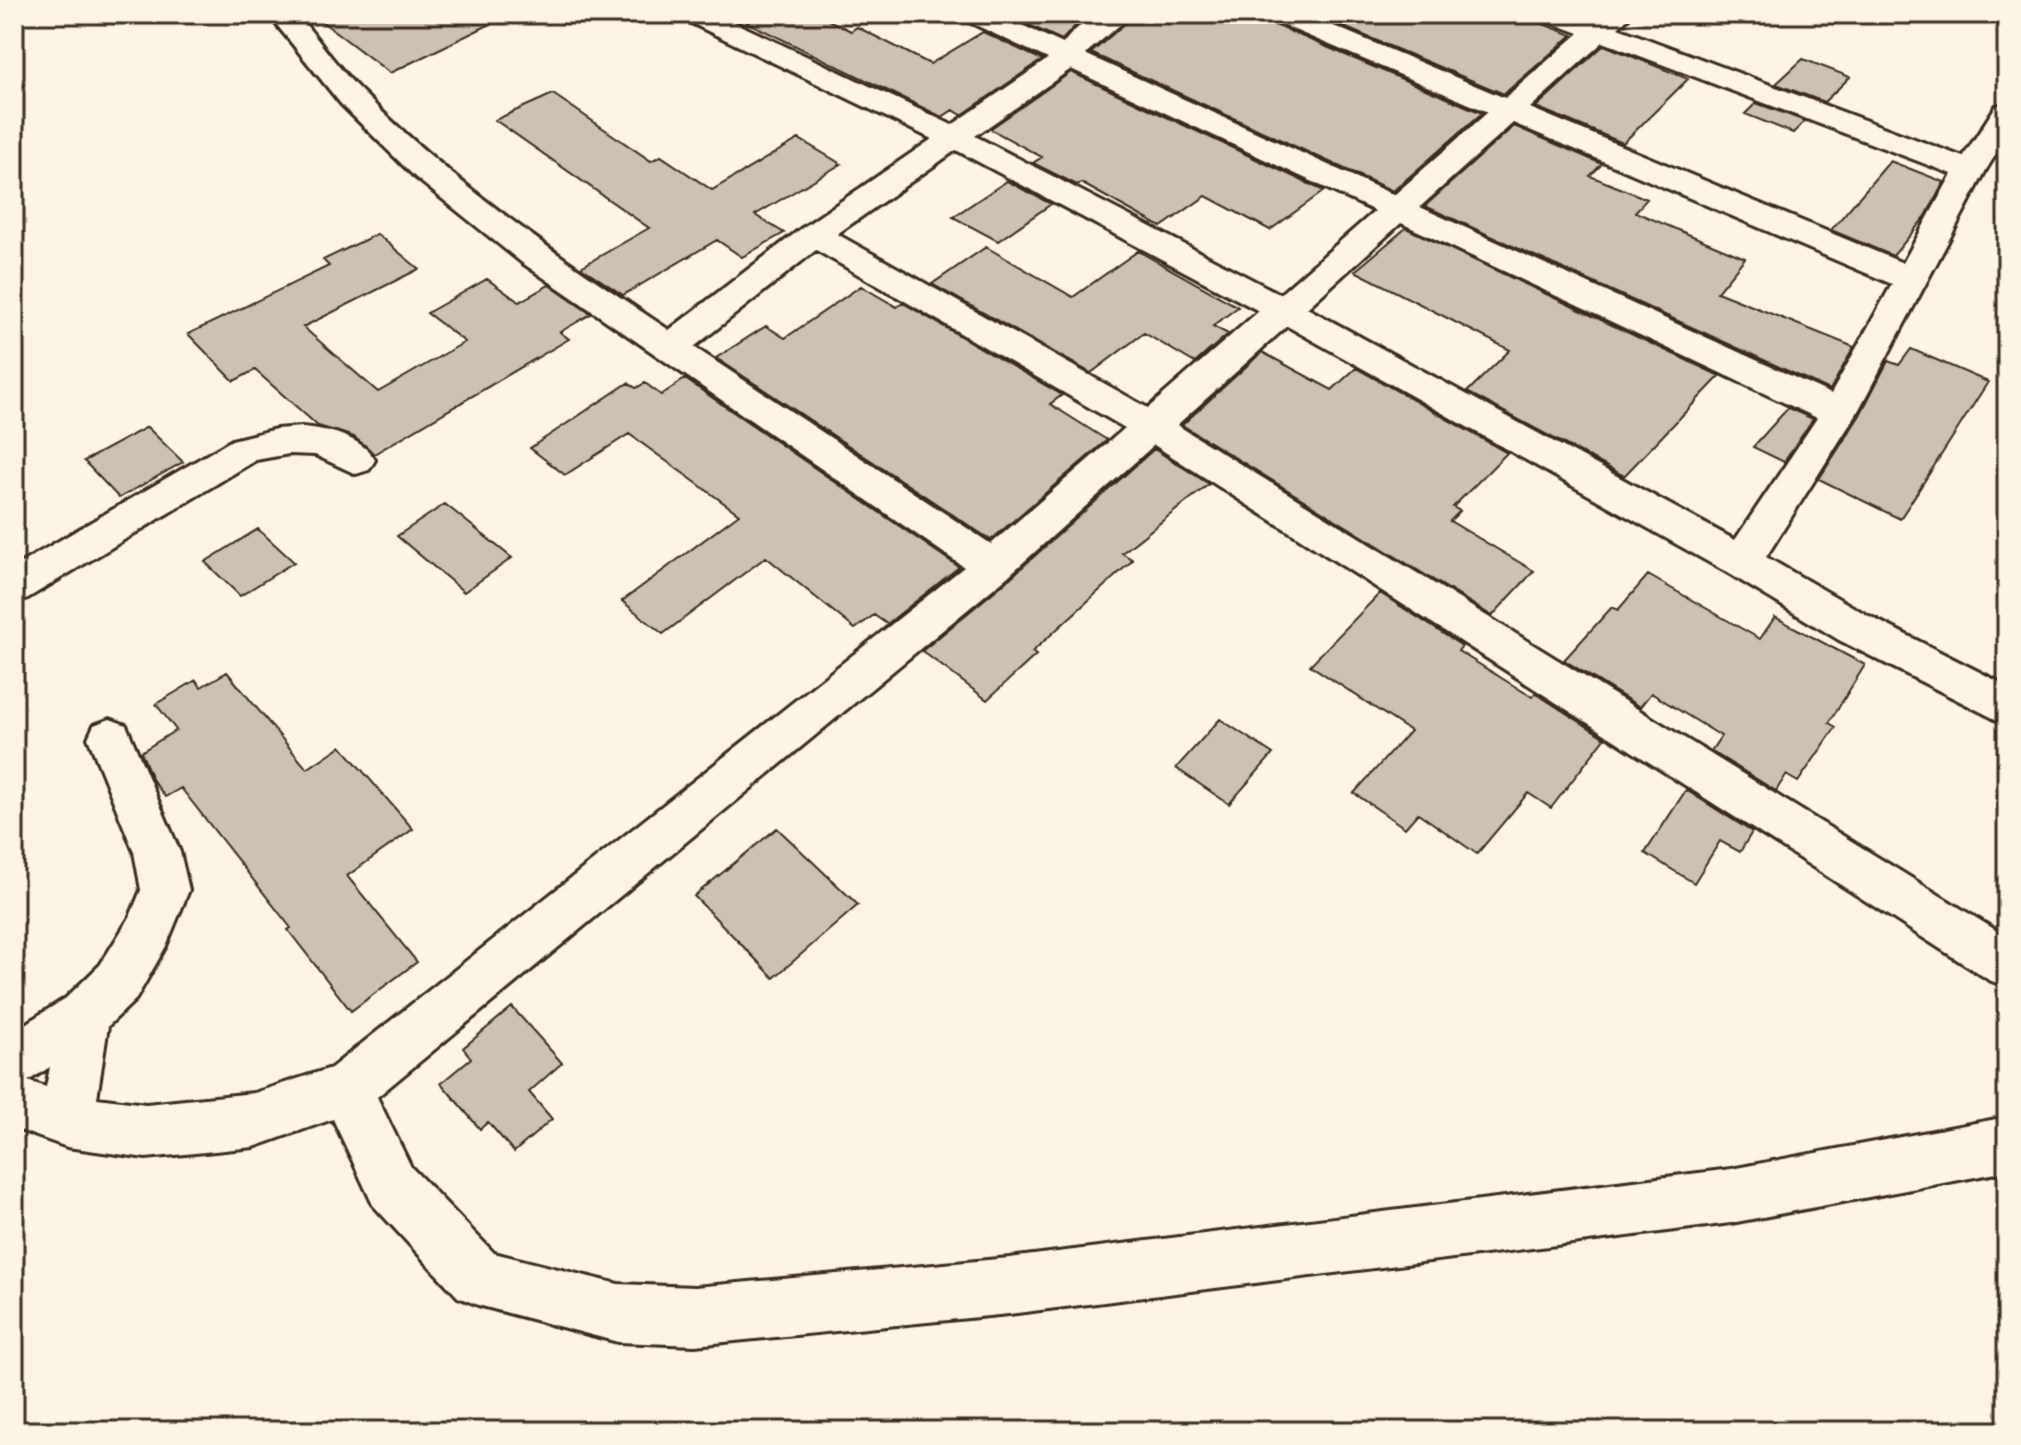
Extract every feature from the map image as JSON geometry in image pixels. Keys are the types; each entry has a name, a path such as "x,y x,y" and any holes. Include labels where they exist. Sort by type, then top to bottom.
{"street":[{"path":"282,14 351,98 426,170 533,255 993,566"},
{"path":"695,14 955,138 1284,310 1742,562 1854,628 2007,707"},
{"path":"975,14 1839,413"},
{"path":"669,348 814,235 1068,58 1079,42 1119,14"},
{"path":"1281,14 1911,279"},
{"path":"1554,14 1609,23 1970,170"},
{"path":"14,1102 67,1120 146,1131 254,1120 346,1089 993,566 1609,23"},
{"path":"1742,562 1839,413 1970,170 2007,112"},
{"path":"814,235 1151,426 2007,964"},
{"path":"14,587 245,449 283,439 312,439 335,445 356,460"},
{"path":"14,1061 84,1015 118,982 149,930 165,890 157,852 110,738"},
{"path":"67,1120 84,1015"},
{"path":"346,1089 392,1186 478,1277 618,1313 695,1316 1009,1286 1715,1198 2007,1144"}],"building":[{"path":"312,14 511,14 390,73"},
{"path":"730,14 816,14 851,31 857,27 930,64 983,32 1042,60 962,115 953,110 942,117"},
{"path":"1100,14 1076,25 1062,40 1009,16"},
{"path":"1136,14 1264,14 1270,23 1482,113 1393,191 1091,53"},
{"path":"1313,14 1517,14 1572,35 1504,94"},
{"path":"1604,45 1688,79 1623,143 1536,107"},
{"path":"1803,59 1850,77 1824,102 1776,84"},
{"path":"1071,72 1324,191 1270,230 1206,196 1161,227 1081,183 1077,185 1033,163 1042,157 990,129"},
{"path":"553,94 651,161 661,156 712,190 799,139 841,164 755,215 784,233 742,257 717,240 623,295 581,267 649,228 495,120"},
{"path":"1756,103 1805,121 1793,133 1745,114"},
{"path":"1514,126 1602,164 1590,176 1647,199 1635,212 1745,258 1717,292 1854,347 1830,390 1425,206"},
{"path":"1890,161 1944,182 1926,216 1893,256 1831,230"},
{"path":"1007,181 1051,204 998,241 953,217"},
{"path":"1406,228 1720,376 1624,476 1467,392 1510,350 1355,271"},
{"path":"377,234 419,269 303,327 378,392 465,342 427,313 487,279 519,302 549,285 591,314 560,332 569,339 374,454 354,437 318,426 255,370 234,381 188,334 329,266 323,260"},
{"path":"986,247 1073,297 1138,251 1238,307 1213,326 1228,334 1195,363 1144,333 1091,373 932,284"},
{"path":"861,286 897,307 903,303 1062,395 1050,404 1107,440 991,540 716,358 766,326 785,338"},
{"path":"1911,349 1988,382 1900,519 1819,479 1860,415 1888,361 1899,365"},
{"path":"1262,352 1332,390 1356,368 1507,453 1453,507 1460,511 1450,521 1534,571 1492,616 1182,425"},
{"path":"685,379 959,567 887,624 874,615 855,629 766,557 663,634 622,601 739,514 629,434 565,475 530,448 628,383 636,388 645,383 661,395"},
{"path":"1788,408 1813,419 1784,462 1753,447"},
{"path":"147,427 183,462 119,498 84,461"},
{"path":"1154,449 1209,484 1122,553 1133,560 1032,652 1036,655 987,700 922,651 1009,579"},
{"path":"445,504 512,558 464,592 397,536"},
{"path":"258,529 294,562 240,596 205,562"},
{"path":"1648,575 1760,639 1775,617 1865,665 1829,723 1836,727 1798,782 1786,775 1776,791 1711,751 1721,736 1651,693 1640,707 1564,660 1612,607 1618,610"},
{"path":"1380,593 1462,646 1458,651 1532,697 1535,693 1605,738 1551,808 1528,793 1477,854 1418,813 1405,828 1354,793 1410,731 1310,665"},
{"path":"227,672 307,769 341,746 413,829 347,876 417,962 351,1011 288,930 291,928 181,788 165,797 152,779 141,752 176,730 156,704 196,680 201,687"},
{"path":"1220,719 1273,754 1229,804 1176,768"},
{"path":"1686,790 1752,832 1740,852 1720,841 1694,883 1645,853"},
{"path":"777,828 858,905 774,978 694,896"},
{"path":"512,1007 562,1063 529,1092 552,1119 514,1152 488,1122 480,1129 441,1083 471,1058 463,1048"}]}
